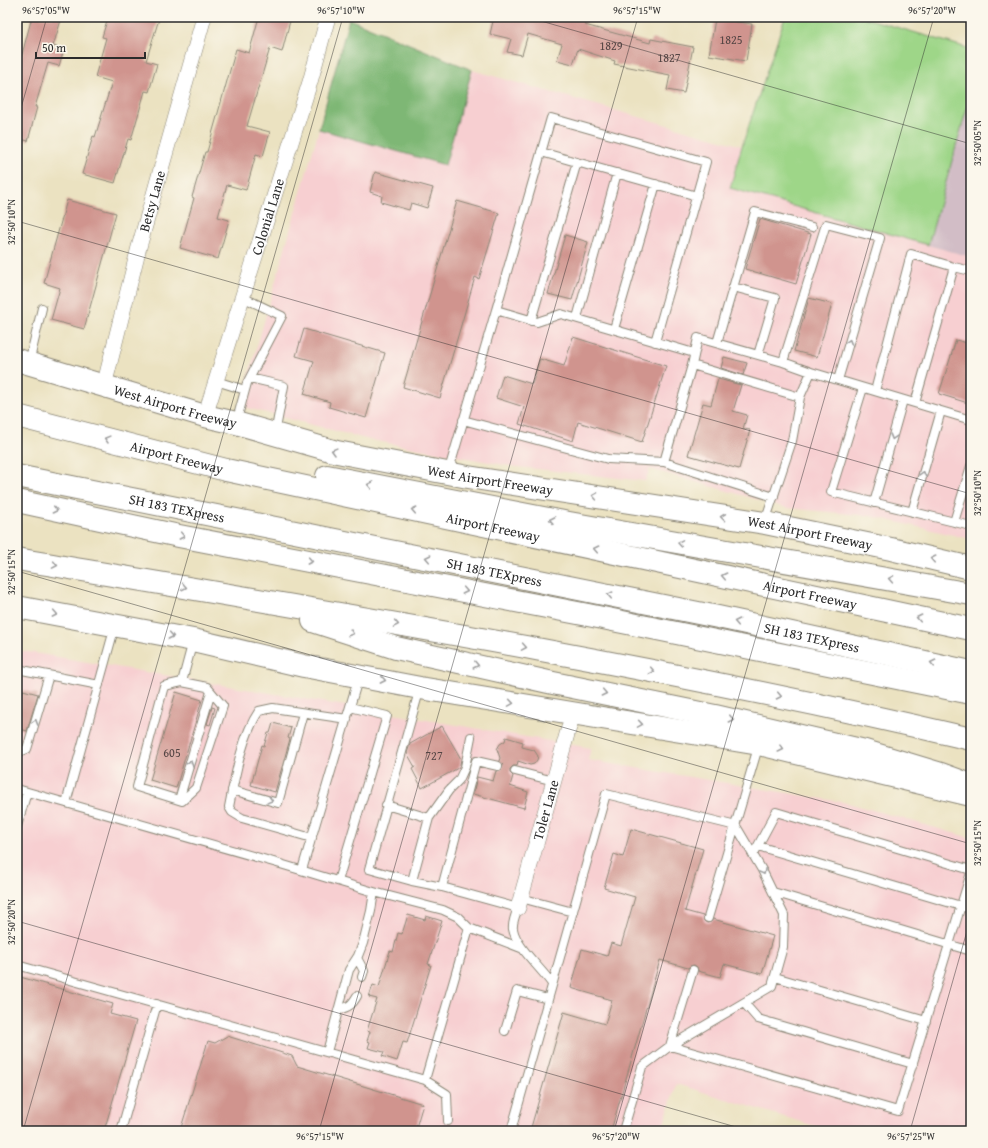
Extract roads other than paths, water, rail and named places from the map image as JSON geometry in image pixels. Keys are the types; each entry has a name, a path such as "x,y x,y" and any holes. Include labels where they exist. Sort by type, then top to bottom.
{"main road":[{"name":"West Airport Freeway","path":"20,364 57,372 205,416 236,422 337,452 448,474 765,523 891,549 971,568"},
{"name":"Airport Freeway","path":"26,418 226,470 971,629"},
{"path":"226,470 312,474 569,523 971,594"},
{"name":"SH 183 TEXpress","path":"17,476 718,617 971,672"},
{"name":"SH 183 TEXpress","path":"17,501 172,534 588,615 971,693"},
{"path":"17,559 453,634 750,690 870,715 971,739"},
{"path":"234,596 396,648 820,740 872,753 941,774 971,786"},
{"path":"17,607 193,640 304,666 420,688 759,744 971,795"}],"street":[{"name":"Betsy Lane","path":"104,386 139,247 204,17"},
{"name":"Colonial Lane","path":"205,416 310,82 328,17"},
{"name":"Toler Lane","path":"519,903 573,713"}],"lane":[{"path":"448,474 550,118 706,162 655,342"},
{"path":"541,152 697,196"},
{"path":"531,320 577,162"},
{"path":"577,318 616,173"},
{"path":"614,329 656,184"},
{"path":"717,343 755,212 812,227"},
{"path":"783,362 826,224 880,238 838,380"},
{"path":"875,391 911,254 971,271"},
{"path":"915,403 954,266"},
{"path":"733,287 775,298 758,355"},
{"path":"236,422 250,378 282,316 242,297"},
{"path":"20,364 42,308"},
{"path":"496,310 537,322 561,314 694,353"},
{"path":"664,462 692,365 698,338 783,362 811,372 971,420"},
{"path":"692,365 800,397"},
{"path":"765,523 792,441 800,397 811,372"},
{"path":"250,378 284,386 275,434"},
{"path":"216,381 245,390"},
{"path":"863,388 831,492 971,526"},
{"path":"874,503 903,400"},
{"path":"912,512 941,411"},
{"path":"463,420 608,459 664,462 774,497"},
{"path":"954,522 971,466"},
{"path":"66,803 116,626"},
{"path":"182,682 193,640"},
{"path":"17,669 99,685"},
{"path":"17,753 27,749 49,675"},
{"path":"302,870 359,676"},
{"path":"182,682 207,687 211,692 222,706 196,788 182,801 138,787 164,686 182,682"},
{"path":"420,688 386,804 369,869 412,881 519,903 573,912"},
{"path":"179,800 211,692"},
{"path":"338,880 388,716 350,706"},
{"path":"312,838 242,818 232,812 229,807 238,762 253,720 259,711 273,708 347,719"},
{"path":"232,790 278,803 303,713"},
{"path":"412,881 429,818 448,790 459,780 465,767 471,737"},
{"path":"708,918 759,744"},
{"path":"442,887 476,761 498,766"},
{"path":"515,771 554,782"},
{"path":"17,789 338,880 374,892 443,910 458,918 469,928 521,948"},
{"path":"17,826 28,792"},
{"path":"511,1131 606,794 736,826 784,914 783,947 772,986 670,1046 642,1067 623,1131"},
{"path":"386,804 429,818"},
{"path":"670,1046 898,1111 971,872 776,812 753,855"},
{"path":"758,846 971,909"},
{"path":"327,1052 349,970 357,958 365,937 374,892"},
{"path":"773,892 971,951"},
{"path":"519,903 512,928 521,948 546,975 552,984"},
{"path":"425,1080 469,928"},
{"path":"357,958 364,970 362,977"},
{"path":"17,965 425,1080 447,1094 448,1121"},
{"path":"670,1046 693,970"},
{"path":"775,977 926,1021"},
{"path":"505,1031 517,991 548,999"},
{"path":"338,1010 347,1008 352,1004 357,996"},
{"path":"744,1003 758,1019 913,1064"},
{"path":"121,1131 157,1004"}]}
